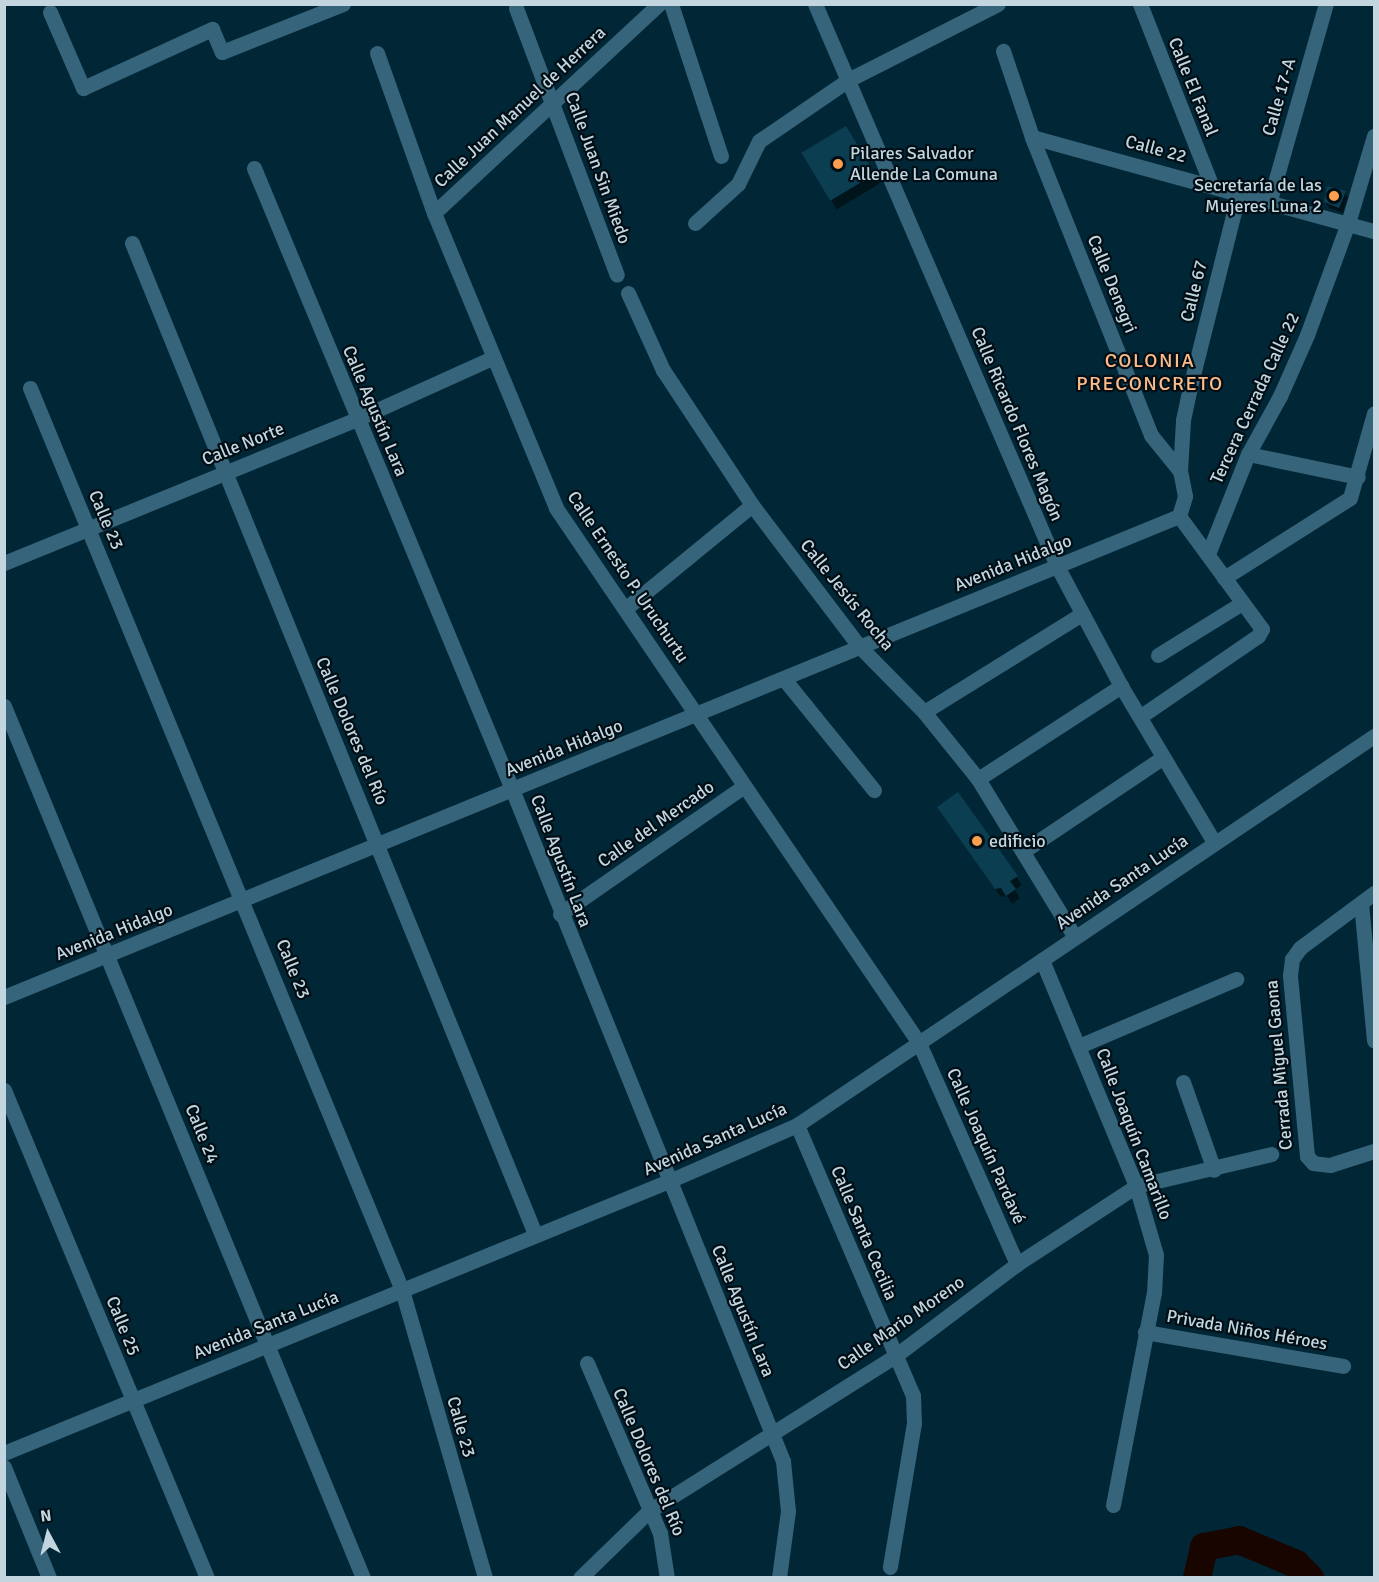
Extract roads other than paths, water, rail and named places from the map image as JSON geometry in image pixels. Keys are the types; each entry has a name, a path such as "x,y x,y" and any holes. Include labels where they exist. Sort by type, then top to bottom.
{"street":[{"path":"50,12 83,88 212,29 222,52 343,4"},
{"name":"Calle Juan Manuel de Herrera","path":"434,213 659,4"},
{"path":"671,4 721,156"},
{"name":"Calle Ricardo Flores Magón","path":"816,4 1080,615 1141,716 1162,758 1214,842"},
{"name":"Calle El Fanal","path":"1140,4 1211,184"},
{"name":"Calle 17-A","path":"1270,200 1326,4"},
{"path":"695,223 738,184 759,141 848,80 989,6"},
{"name":"Calle Juan Sin Miedo","path":"516,8 554,102 617,275"},
{"name":"Calle Denegri","path":"1003,51 1032,136 1151,435 1180,471"},
{"name":"Calle Ernesto P. Uruchurtu","path":"377,53 434,213 556,508 919,1043"},
{"name":"Calle 22","path":"1032,136 1270,200 1374,231"},
{"name":"Tercera Cerrada Calle 22","path":"1208,554 1248,454 1289,376 1348,223 1374,136"},
{"name":"Calle Agustín Lara","path":"254,168 512,789 560,914 783,1461 788,1511 779,1578"},
{"name":"Calle 67","path":"1180,471 1187,400 1239,192"},
{"name":"Calle Dolores del Río","path":"132,243 535,1234"},
{"name":"Calle Jesús Rocha","path":"628,293 663,370 752,505 858,646 924,712 978,779 1025,850 1075,937"},
{"name":"Calle Norte","path":"4,563 357,419 494,357"},
{"name":"Calle 23","path":"30,388 244,901 402,1290 485,1578"},
{"path":"1224,578 1344,504 1358,477 1374,413"},
{"path":"1248,454 1358,477"},
{"path":"1141,716 1258,636 1260,622 1242,603 1179,516 1185,496 1180,471"},
{"path":"625,609 752,505"},
{"name":"Avenida Hidalgo","path":"4,997 244,901 784,679 858,646 1137,535 1179,516"},
{"path":"1158,655 1242,603"},
{"path":"924,712 1080,615"},
{"path":"784,679 874,790"},
{"path":"978,779 1121,686"},
{"name":"Calle 24","path":"4,705 363,1578"},
{"name":"Avenida Santa Lucía","path":"4,1453 669,1181 797,1125 1374,736"},
{"path":"1025,850 1162,758"},
{"name":"Calle del Mercado","path":"560,914 744,786"},
{"path":"1374,893 1361,903 1374,1040"},
{"name":"Cerrada Miguel Gaona","path":"1361,903 1300,948 1292,959 1290,976 1304,1148 1313,1163 1330,1165 1374,1151"},
{"name":"Calle Joaquín Camarillo","path":"1042,960 1136,1186 1156,1255 1154,1292 1113,1505"},
{"path":"1079,1046 1236,980"},
{"name":"Calle Joaquín Pardavé","path":"919,1043 1017,1264"},
{"path":"1183,1082 1214,1170"},
{"name":"Calle 25","path":"4,1090 207,1578"},
{"name":"Calle Santa Cecilia","path":"797,1125 913,1395 914,1423 890,1567"},
{"name":"Calle Mario Moreno","path":"580,1578 649,1511 771,1431 895,1356 1017,1264 1136,1186 1214,1170 1272,1154"},
{"name":"Privada Niños Héroes","path":"1145,1332 1343,1366"},
{"name":"Calle Dolores del Río","path":"587,1363 665,1550 668,1578"},
{"path":"4,1467 49,1578"}],"waterway":[{"path":"1197,1578 1204,1547 1239,1540 1296,1564 1310,1578"}],"place":[{"name":"Pilares Salvador Allende La Comuna","path":"838,164"},
{"name":"Secretaría de las Mujeres Luna 2","path":"1334,196"},
{"name":"edificio","path":"977,841"}],"district":[{"name":"COLONIA PRECONCRETO","path":"1150,372"}]}
